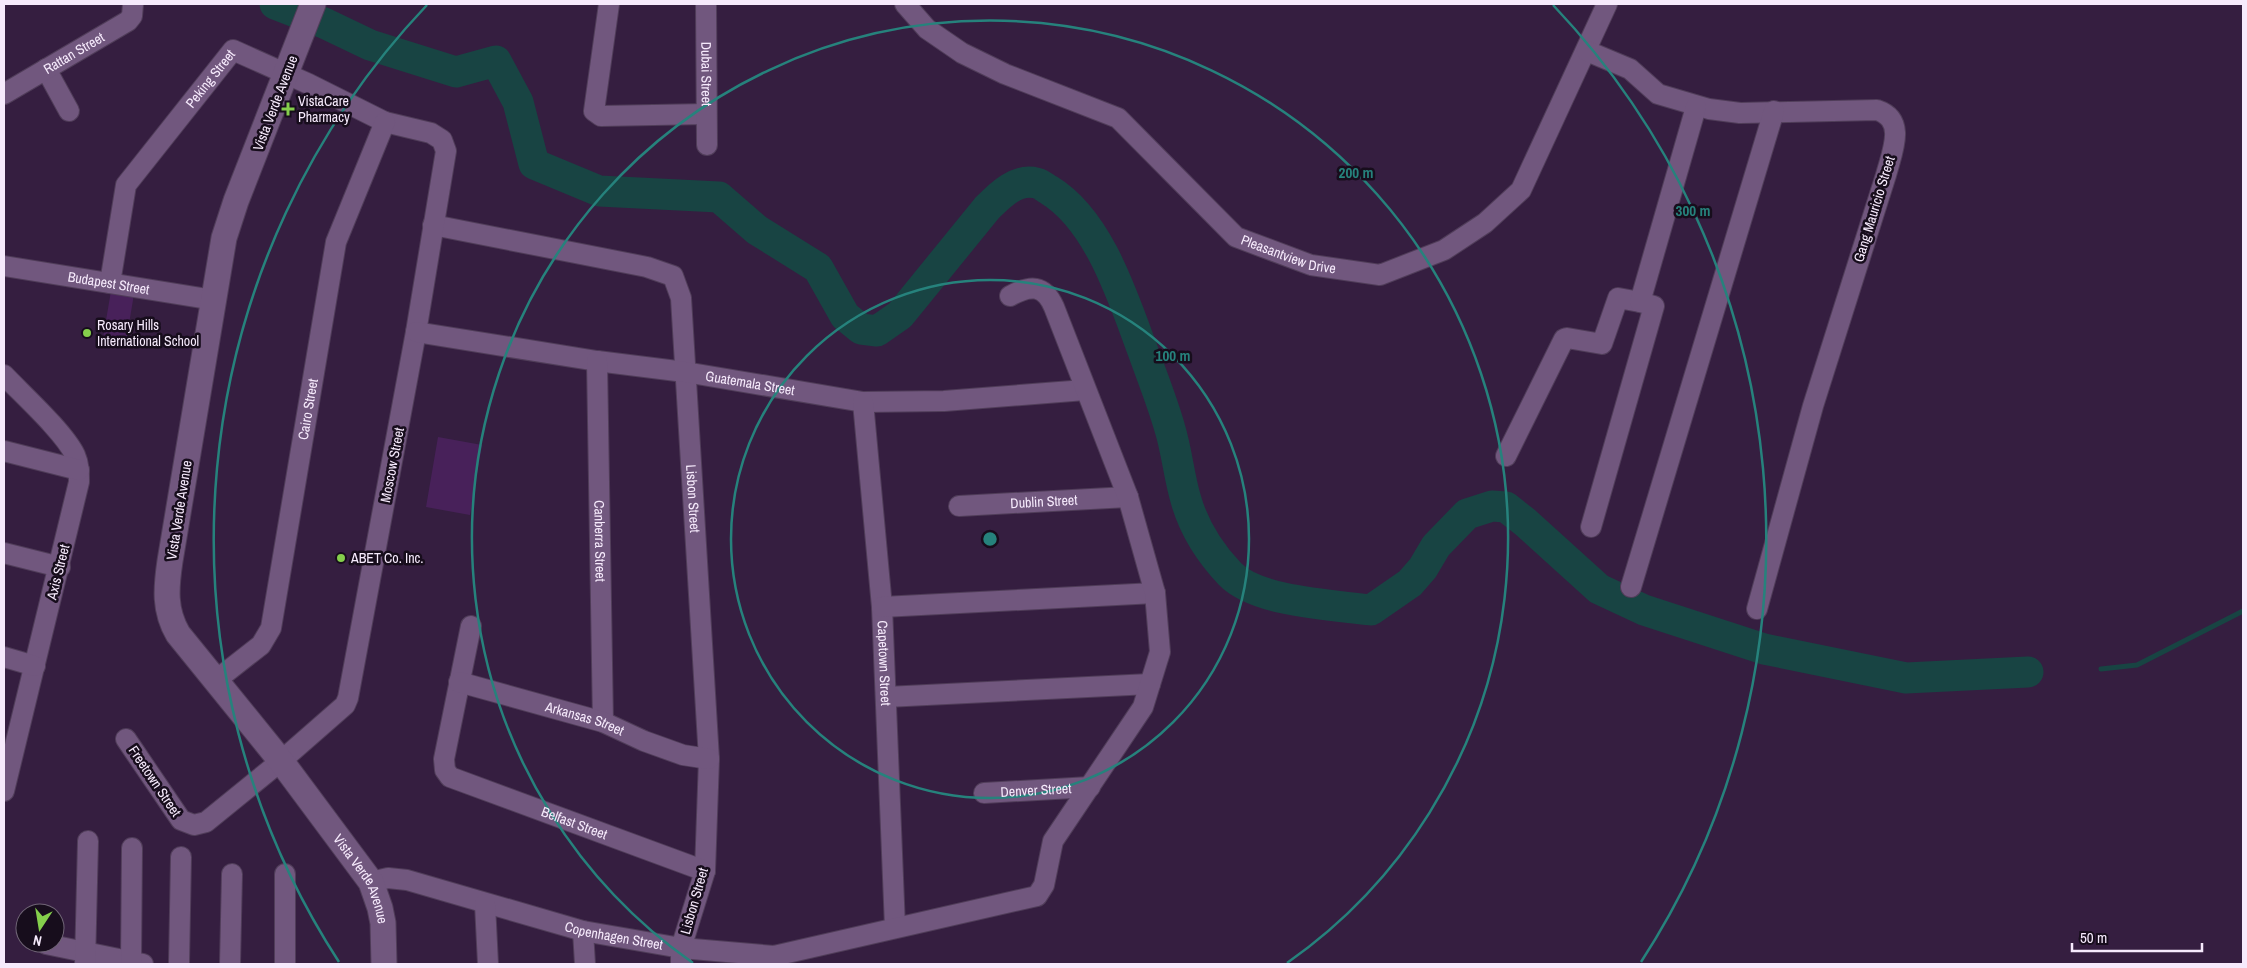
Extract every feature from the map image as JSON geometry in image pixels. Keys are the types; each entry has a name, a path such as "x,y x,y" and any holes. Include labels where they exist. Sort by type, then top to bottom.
{"street":[{"name":"Rattan Street","path":"4,94 128,21 132,16 133,4"},
{"path":"609,4 594,111 601,116 706,114"},
{"name":"Dubai Street","path":"706,4 707,146"},
{"name":"Pleasantview Drive","path":"905,4 927,29 962,53 1005,74 1118,118 1236,237 1311,265 1380,275 1444,250 1484,223 1521,190 1587,51 1607,4"},
{"path":"1589,4 1599,24"},
{"name":"Vista Verde Avenue","path":"310,12 229,220 221,251 166,592 168,614 172,625 281,761 371,882 380,908 384,964"},
{"name":"Peking Street","path":"110,283 126,185 233,50 385,122 431,133 442,140"},
{"name":"Gang Mauricio Street","path":"1587,51 1630,69 1658,94 1696,106 1740,113 1877,110 1887,113 1894,121 1895,131 1886,175 1813,406 1757,609"},
{"path":"46,69 70,111"},
{"path":"1640,302 1696,106"},
{"path":"1631,587 1774,111"},
{"name":"Cairo Street","path":"215,681 261,645 271,628 336,242 385,122"},
{"name":"Moscow Street","path":"281,761 345,705 348,698 416,332 446,151 442,140"},
{"name":"Lisbon Street","path":"433,225 647,267 673,276 681,298 709,759 705,871 681,956"},
{"name":"Budapest Street","path":"4,266 214,300"},
{"path":"1010,296 1031,288 1048,295 1128,497 1155,593 1160,652 1143,707 1090,787"},
{"path":"1506,456 1564,339 1568,338 1602,344 1618,298 1654,306 1591,528"},
{"name":"Guatemala Street","path":"416,332 597,361 685,372 863,402 944,401 1085,390"},
{"name":"Canberra Street","path":"597,361 603,722"},
{"name":"Axis Street","path":"4,376 65,440 74,455 79,470 78,494 35,666 8,756 4,792"},
{"name":"Capetown Street","path":"863,402 882,607 895,927"},
{"path":"4,451 79,470"},
{"name":"Dublin Street","path":"959,506 1128,497"},
{"path":"4,553 60,567"},
{"path":"882,607 1155,593"},
{"path":"459,682 471,626"},
{"path":"4,658 35,666"},
{"name":"Arkansas Street","path":"459,682 603,722 644,741 683,755 709,759"},
{"name":"Belfast Street","path":"459,682 444,759 445,770 450,777 705,871"},
{"path":"886,697 1150,684"},
{"name":"Freetown Street","path":"126,739 181,820 194,825 206,822 281,761"},
{"name":"Denver Street","path":"984,793 1090,787"},
{"name":"Copenhagen Street","path":"371,882 388,878 407,880 485,904 681,956 774,956 1037,896 1044,885 1053,841 1090,787"},
{"path":"85,958 88,841"},
{"path":"65,951 85,958 135,963 132,848"},
{"path":"179,964 181,857"},
{"path":"230,964 232,874"},
{"path":"284,964 285,874"},
{"path":"485,904 488,964"},
{"path":"583,931 585,964"}],"shaded area":[{"path":"111,291 134,294 126,342 103,338"},
{"path":"438,437 482,445 470,515 426,507"}],"waterway":[{"path":"275,4 324,23 370,45 456,72 496,61 518,102 534,164 599,191 719,197 757,230 818,268 845,316 861,329 877,331 900,315 987,208 1003,193 1022,183 1038,183 1067,204 1083,221 1119,287 1164,410 1186,500 1198,530 1209,549 1230,574 1258,591 1296,601 1371,610 1410,583 1423,568 1436,546 1467,514 1492,506 1506,507 1599,589 1644,610 1764,649 1906,678 2028,672"},
{"path":"2101,669 2137,665 2243,611"}],"place":[{"name":"VistaCare Pharmacy","path":"288,109"},
{"name":"Rosary Hills International School","path":"87,333"},
{"name":"ABET Co. Inc.","path":"341,558"}]}
